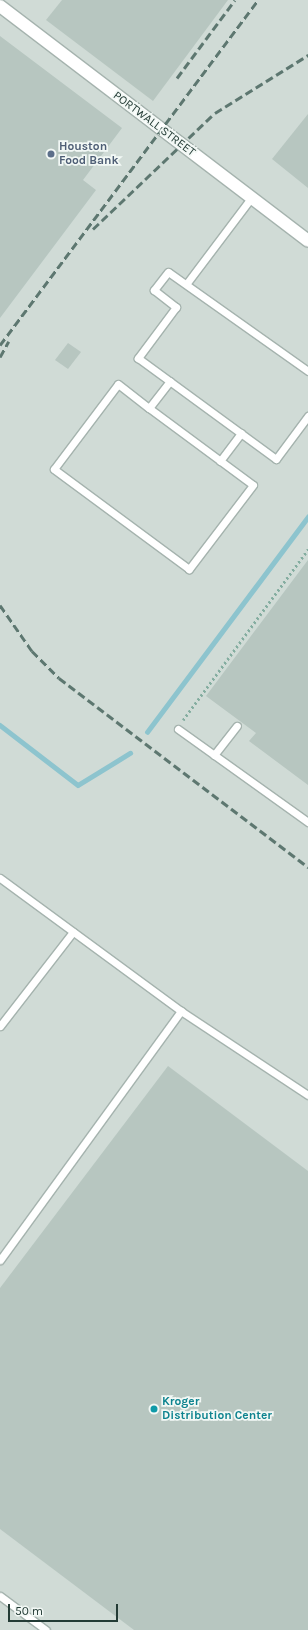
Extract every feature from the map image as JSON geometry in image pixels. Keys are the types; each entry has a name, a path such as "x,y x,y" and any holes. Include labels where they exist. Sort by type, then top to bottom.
{"street":[{"name":"PORTWALL STREET","path":"0,6 308,241"}],"lane":[{"path":"187,283 251,198"},
{"path":"308,371 187,283 168,272 154,290 176,307 138,358 276,459 308,416"},
{"path":"149,408 170,381"},
{"path":"118,384 149,408 252,485 189,568 54,469 118,384"},
{"path":"220,461 241,433"},
{"path":"214,755 236,726"},
{"path":"178,729 308,822"},
{"path":"0,878 181,1011 308,1095"},
{"path":"0,1026 73,932"},
{"path":"0,1260 181,1011"},
{"path":"0,1596 46,1630"}],"path":[{"path":"178,729 184,720 181,718 308,549"}],"shaded area":[{"path":"0,0 308,0 308,1630 0,1630"}],"building":[{"path":"62,0 228,0 153,101 46,20"},
{"name":"Houston Food Bank","path":"0,36 122,128 83,180 96,190 0,318"},
{"path":"308,114 308,188 272,159"},
{"path":"68,343 81,352 68,369 55,360"},
{"path":"308,560 308,785 249,741 256,733 206,696"},
{"name":"Kroger Distribution Center","path":"168,1066 308,1171 308,1630 134,1630 0,1529 0,1288"}],"waterway":[{"path":"147,732 308,517"},
{"path":"0,725 78,785 130,753"}],"railway":[{"path":"177,78 235,0"},
{"path":"0,345 258,0"},
{"path":"93,229 215,113 308,55"},
{"path":"0,357 9,341"},
{"path":"0,605 32,651 59,678 308,867"}],"place":[{"name":"Houston Food Bank","path":"51,154"},
{"name":"Kroger Distribution Center","path":"154,1409"}]}
